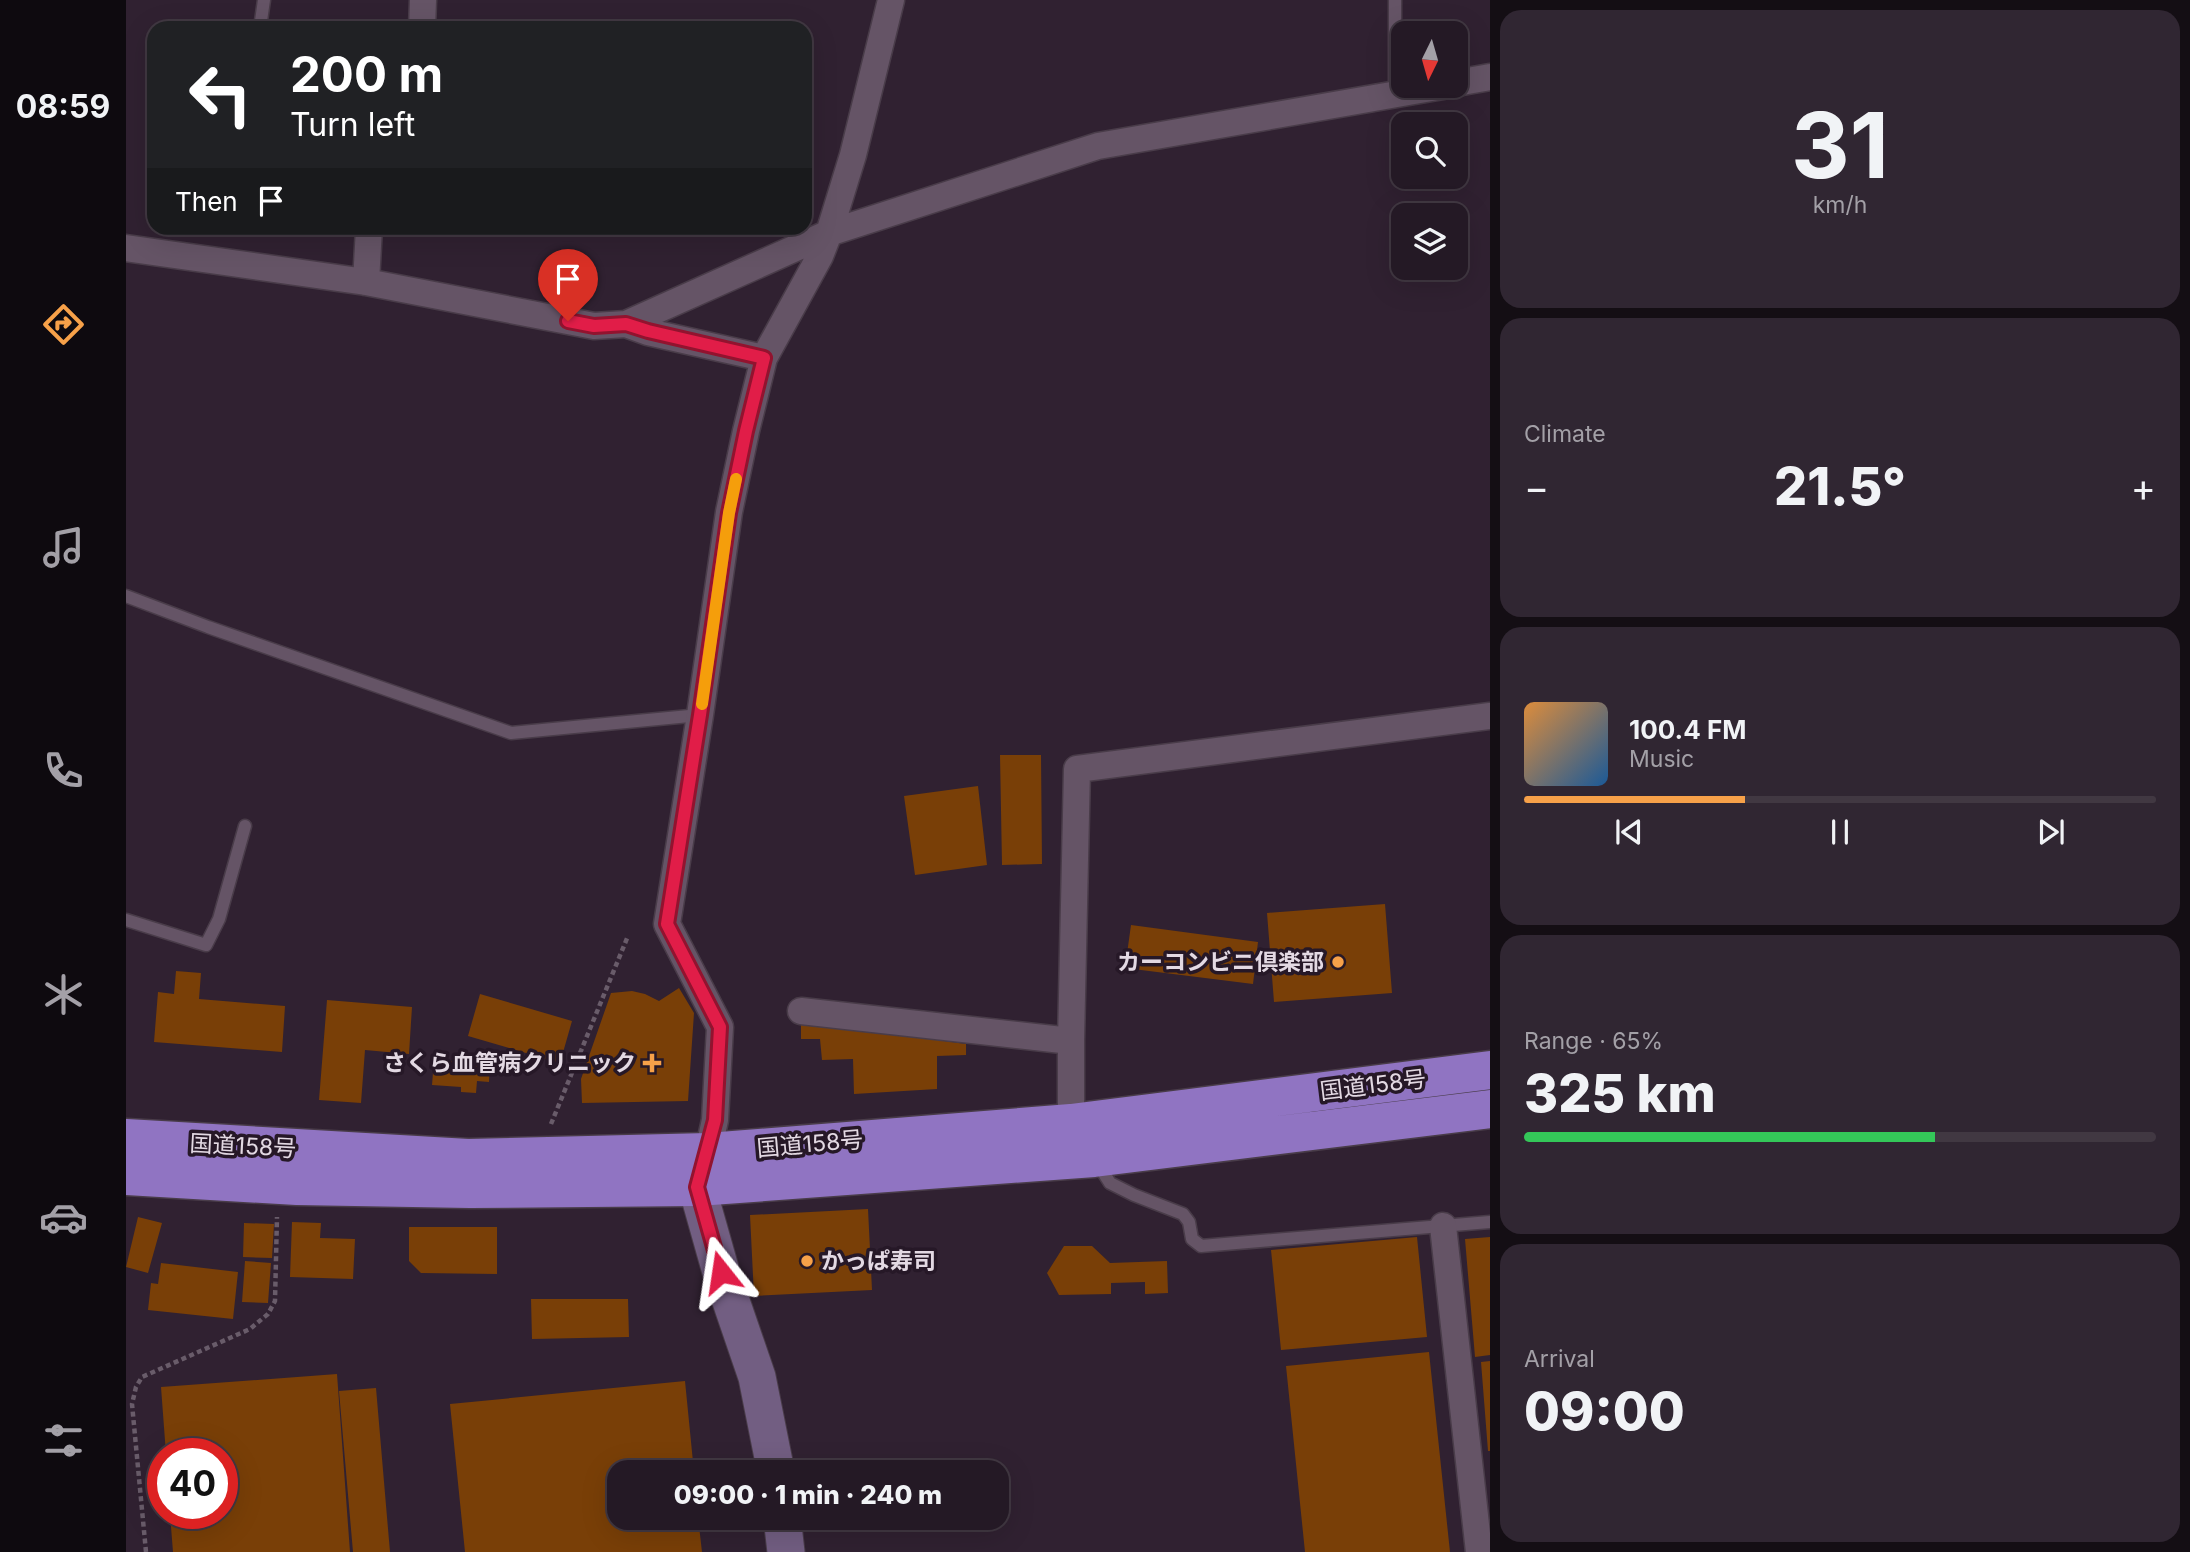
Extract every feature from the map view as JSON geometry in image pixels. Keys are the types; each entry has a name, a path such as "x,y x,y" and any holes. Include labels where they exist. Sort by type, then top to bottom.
{"highway":[{"name":"国道158号","path":"126,1176 297,1186 470,1189 703,1170 1490,1070"},
{"name":"国道158号","path":"126,1138 468,1158 549,1156 703,1170 1094,1158 1490,1109"}],"street":[{"path":"422,21 423,0"},
{"path":"774,1460 757,1377 721,1272 703,1170 715,1120 720,1027 667,924 729,513 746,431 764,358 820,256 829,233 853,155 891,0"},
{"path":"1468,81 1490,78"},
{"path":"126,248 366,282 594,326 626,324 829,233 1098,146 1391,95"},
{"path":"366,282 369,235"},
{"path":"626,324 764,358"},
{"path":"1072,1123 1071,1041 1077,769 1490,716"},
{"path":"801,1011 1071,1041"},
{"path":"1443,1226 1479,1552"},
{"path":"783,1530 786,1552"}],"lane":[{"path":"261,21 264,0"},
{"path":"1395,0 1395,21"},
{"path":"126,596 512,733 700,715"},
{"path":"126,920 206,945 219,919 245,826"},
{"path":"1094,1158 1110,1183 1183,1213 1189,1222 1192,1239 1201,1246 1490,1222"}],"path":[{"path":"549,1156 551,1122 628,936"},
{"path":"146,1552 132,1404 136,1387 142,1377 250,1329 268,1314 275,1301 278,1210"}],"building":[{"path":"1000,755 1041,755 1042,864 1002,865"},
{"path":"978,786 987,865 915,875 904,796"},
{"path":"1385,904 1392,993 1274,1002 1267,913"},
{"path":"1131,925 1258,942 1253,984 1125,968"},
{"path":"176,971 201,973 199,999 285,1006 282,1052 154,1042 158,992 174,994"},
{"path":"679,988 694,1013 688,1101 582,1103 581,1079 611,993 632,991 659,1001"},
{"path":"480,994 572,1021 560,1063 468,1036"},
{"path":"327,1000 412,1007 409,1054 365,1050 361,1103 319,1100"},
{"path":"801,1021 966,1044 966,1055 937,1056 937,1089 854,1094 853,1059 822,1060 820,1039 801,1039"},
{"path":"434,1060 490,1063 489,1082 477,1081 476,1093 461,1092 461,1087 432,1085"},
{"path":"868,1209 872,1290 754,1296 750,1215"},
{"path":"138,1217 162,1223 148,1273 126,1267"},
{"path":"292,1222 321,1223 320,1238 355,1239 353,1279 290,1277"},
{"path":"244,1223 274,1224 272,1258 243,1257"},
{"path":"409,1227 497,1227 497,1274 421,1273 409,1261"},
{"path":"1417,1237 1427,1337 1281,1350 1271,1250"},
{"path":"1490,1237 1490,1355 1475,1357 1465,1239"},
{"path":"1064,1246 1092,1246 1110,1263 1167,1261 1168,1293 1145,1294 1145,1282 1111,1283 1111,1294 1059,1295 1047,1273"},
{"path":"245,1261 271,1263 268,1303 242,1302"},
{"path":"161,1263 238,1272 233,1319 148,1310 151,1283 158,1284"},
{"path":"531,1299 628,1299 629,1337 532,1339"},
{"path":"1429,1352 1450,1552 1305,1552 1286,1366"},
{"path":"1490,1361 1490,1451 1488,1451 1481,1362"},
{"path":"337,1374 350,1552 173,1552 171,1529 238,1529 238,1438 165,1438 161,1387"},
{"path":"685,1381 693,1460 607,1460 607,1530 699,1530 702,1552 465,1552 450,1404"},
{"path":"376,1388 390,1552 353,1552 339,1391"}],"slow traffic":[{"path":"702,704 736,479"}],"place":[{"name":"カーコンビニ倶楽部","path":"1338,962"},
{"name":"さくら血管病クリニック","path":"652,1063"},
{"name":"かっぱ寿司","path":"807,1261"}],"route":[{"path":"568,321 594,326 626,324 764,358 729,513 667,924 720,1027 715,1120 697,1187 721,1272"}]}
